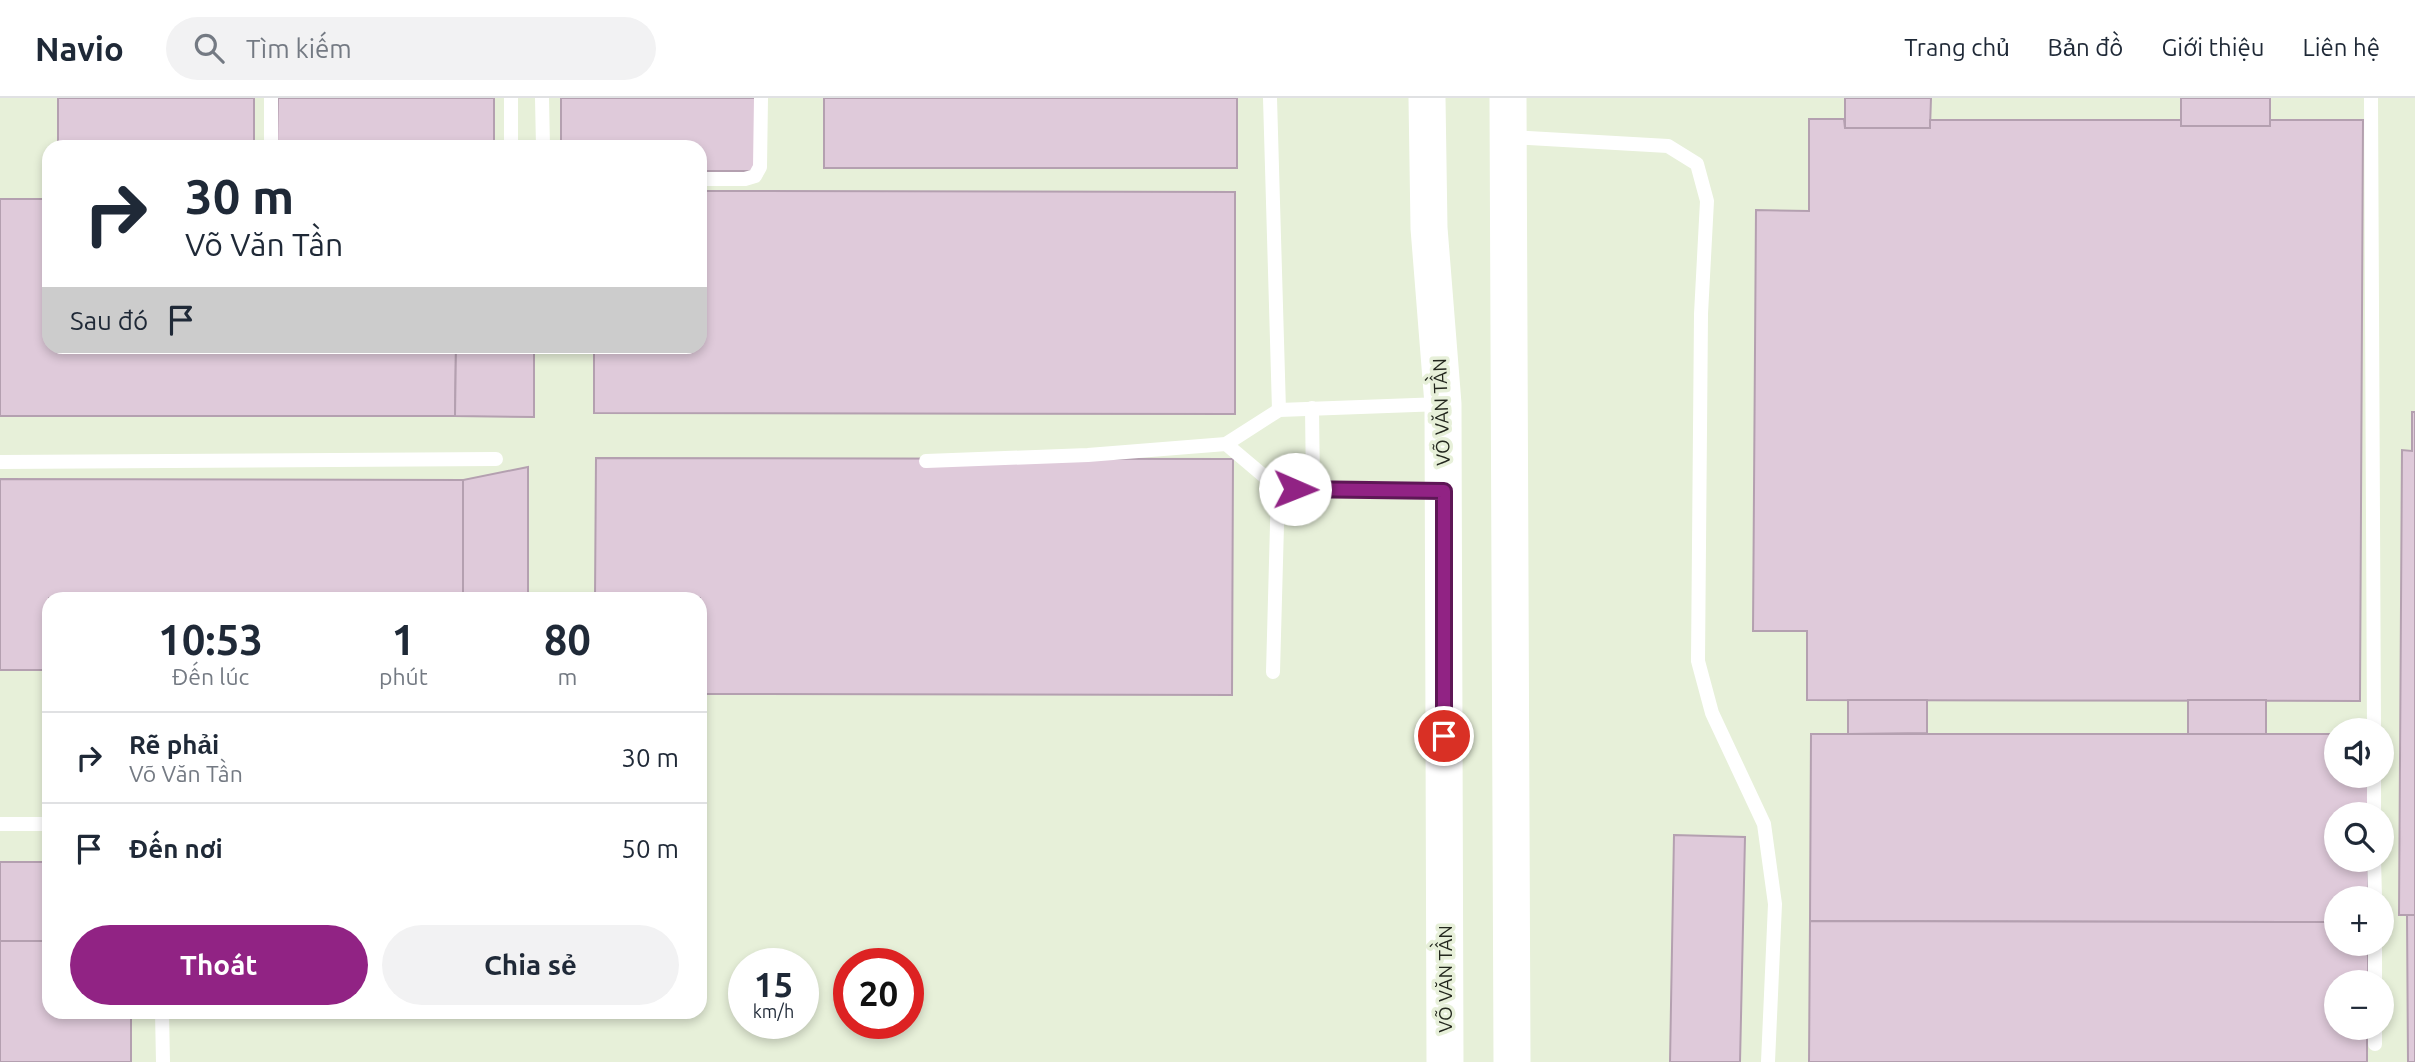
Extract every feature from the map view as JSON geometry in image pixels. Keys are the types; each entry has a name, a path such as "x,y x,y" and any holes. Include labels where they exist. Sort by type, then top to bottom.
{"street":[{"name":"VÕ VĂN TẦN","path":"1427,98 1429,228 1443,404 1445,1062"},
{"path":"1508,98 1512,1062"}],"lane":[{"path":"271,98 271,140"},
{"path":"510,140 511,98"},
{"path":"542,98 543,140"},
{"path":"707,178 745,179 755,176 760,167 761,98"},
{"path":"1270,98 1279,410"},
{"path":"2371,98 2374,718"},
{"path":"1508,137 1668,146 1697,164 1707,201 1701,314 1698,662 1712,713 1764,824 1775,904 1768,1062"},
{"path":"926,461 1088,456 1226,444 1279,410 1443,404"},
{"path":"1312,408 1312,489"},
{"path":"1226,444 1278,488 1444,491"},
{"path":"0,461 496,459"},
{"path":"1273,672 1278,488"},
{"path":"0,824 42,824"},
{"path":"162,1019 163,1062"}],"building":[{"path":"58,98 254,98 254,140 58,140"},
{"path":"278,98 494,98 494,140 277,140"},
{"path":"561,98 757,98 757,171 707,171 707,140 561,140"},
{"path":"824,98 1237,98 1237,168 824,168"},
{"path":"1845,98 1931,98 1930,128 1845,128"},
{"path":"2181,98 2270,98 2270,126 2181,126"},
{"path":"1809,119 1844,119 1845,128 1930,128 1930,120 2181,120 2181,126 2270,126 2270,120 2363,120 2360,701 1807,700 1807,631 1753,631 1756,210 1809,211"},
{"path":"707,191 1235,192 1235,414 594,413 594,354 707,354"},
{"path":"0,199 42,199 42,354 456,354 455,416 0,416"},
{"path":"456,354 534,354 534,417 455,416"},
{"path":"2412,412 2415,412 2415,915 2399,915 2402,450 2412,451"},
{"path":"596,458 1233,459 1232,695 707,694 707,592 595,592"},
{"path":"528,467 528,592 463,592 463,480"},
{"path":"0,479 463,480 463,592 42,592 42,670 0,670"},
{"path":"1848,700 1927,700 1927,733 1848,734"},
{"path":"2188,700 2266,700 2266,735 2188,734"},
{"path":"1811,734 2324,734 2324,788 2368,788 2368,802 2324,802 2324,872 2368,872 2368,886 2324,886 2324,922 1810,921"},
{"path":"1674,835 1745,837 1740,1062 1670,1062"},
{"path":"0,862 42,862 42,941 0,941"},
{"path":"2407,915 2415,915 2415,1062 2408,1062"},
{"path":"1810,921 2324,922 2324,956 2368,956 2368,970 2324,970 2324,1040 2367,1040 2367,1062 1809,1062"},
{"path":"0,941 42,941 42,1019 131,1019 131,1062 0,1062"}],"route":[{"path":"1295,489 1444,491 1444,736"}]}
